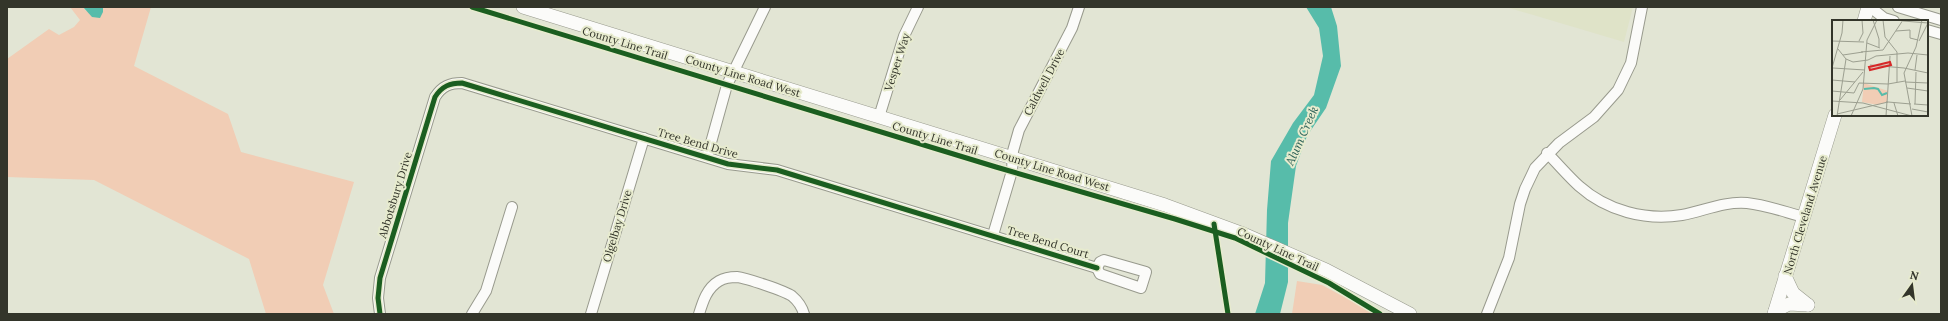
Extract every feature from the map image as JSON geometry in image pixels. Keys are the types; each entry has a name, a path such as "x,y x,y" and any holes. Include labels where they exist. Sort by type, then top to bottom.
{"main road":[{"name":"County Line Road West","path":"523,7 1165,205 1241,232 1326,270 1410,314"},
{"path":"1864,20 1869,7"},
{"name":"North Cleveland Avenue","path":"1774,313 1835,116"},
{"path":"1774,313 1790,304 1808,305 1793,293 1786,276"}],"street":[{"path":"708,158 727,85 765,7"},
{"name":"Vesper Way","path":"879,117 904,36 918,7"},
{"name":"Caldwell Drive","path":"993,235 1011,174 1012,158 1019,130 1031,104 1072,28 1079,7"},
{"path":"1487,314 1509,258 1525,189 1535,168 1548,154 1594,118 1618,90 1630,63 1642,7"},
{"path":"1869,7 1884,18 1891,20"},
{"path":"1898,7 1941,20"},
{"path":"1928,30 1941,34"},
{"name":"Tree Bend Drive","path":"445,86 462,83 708,158 742,166 777,170 993,235"},
{"name":"Abbotsbury Drive","path":"380,314 378,298 380,278 435,97 445,86"},
{"name":"Olgelbay Drive","path":"591,314 644,138"},
{"path":"1548,154 1580,187 1597,199 1617,209 1637,214 1661,217 1682,215 1725,204 1748,203 1804,217"},
{"path":"472,314 486,291 512,207"},
{"name":"Tree Bend Court","path":"993,235 1097,268"},
{"path":"699,314 709,290 720,280 738,277 792,296 804,314"}],"shaded area":[{"path":"70,7 83,7 86,11 103,12 103,7 151,7 134,66 228,114 241,152 354,182 323,285 334,314 266,314 249,259 94,180 7,177 7,59 49,29 59,35 74,27 80,20"},
{"path":"1506,7 1633,7 1624,42"},
{"path":"1297,281 1322,285 1376,314 1292,314"}],"water":[{"path":"83,7 103,7 103,12 100,18 92,17"},
{"name":"Alum Creek","path":"1306,7 1331,7 1337,26 1341,66 1326,108 1307,136 1296,166 1288,223 1288,282 1280,314 1255,314 1265,283 1267,210 1271,161 1293,123 1314,95 1323,56 1319,28"}],"cycle path":[{"name":"County Line Trail","path":"472,7 996,167 1235,238 1329,283 1380,314"},
{"path":"380,314 378,298 380,278 435,97 443,88 458,83 728,164 777,170 1097,268"},
{"path":"1214,224 1228,314"}]}
